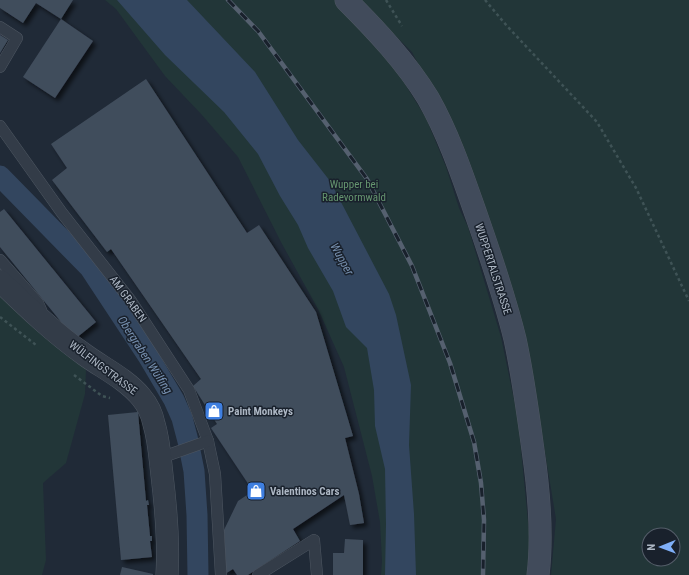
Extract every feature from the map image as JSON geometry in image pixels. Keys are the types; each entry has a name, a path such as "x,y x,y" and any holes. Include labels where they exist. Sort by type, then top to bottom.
{"main road":[{"name":"WUPPERTALSTRASSE","path":"346,0 393,50 428,99 456,159 493,265 515,340 537,476 539,538 538,575"}],"street":[{"name":"WÜLFINGSTRASSE","path":"0,281 42,320 85,355 111,372 140,396 150,413 168,455 165,500 168,563 167,575"}],"lane":[{"path":"0,27 17,38 0,67"},
{"name":"AM GRABEN","path":"0,126 62,213 131,301 189,390 208,441 215,474 221,575"},
{"path":"0,260 38,303 42,312 42,320"},
{"path":"168,455 208,441"},
{"path":"258,575 314,540 317,575"}],"path":[{"path":"485,0 507,26 597,122 636,188 689,301"}],"green space":[{"name":"Wupper bei Radevormwald","path":"105,0 337,0 353,17 366,37 395,68 426,118 446,167 459,208 468,227 501,337 518,419 530,542 527,575 381,575 382,561 380,522 372,476 344,367 318,309 282,244 238,157 202,115 165,76 116,9"},
{"path":"359,0 689,0 689,575 551,575 556,519 527,344 448,122 412,52"},
{"path":"0,287 62,343 86,370 85,394 66,463 43,483 46,560 42,575 0,575"}],"water":[{"name":"Wupper","path":"117,0 187,0 255,72 298,140 330,181 389,294 396,315 411,385 409,445 414,514 416,575 385,575 385,469 375,426 374,390 367,348 346,327 333,291 308,248 298,225 280,196 258,154 224,112 165,55"}],"building":[{"path":"0,0 73,0 61,19 36,3 23,23 0,8"},
{"path":"61,19 93,41 55,98 23,77"},
{"path":"0,35 8,40 0,53"},
{"path":"146,79 247,233 259,225 316,312 353,436 345,438 359,494 364,523 350,525 344,495 293,529 300,541 248,575 237,575 233,569 225,574 224,530 238,501 253,491 211,428 217,424 193,386 201,379 111,249 107,252 52,180 67,168 51,144"},
{"path":"4,209 96,322 75,339 0,247 0,212"},
{"path":"138,412 146,501 148,500 149,505 147,505 150,536 152,536 152,541 150,541 152,557 121,560 108,415"},
{"path":"345,539 363,540 363,575 333,575 333,553 344,553"},
{"path":"122,567 153,574 153,575 120,575"}],"waterway":[{"name":"Obergraben Wülfing","path":"0,176 90,268 148,356 174,400 182,418 194,471 197,515 198,575"}],"railway":[{"path":"228,0 258,31 367,179 412,266 450,363 474,442 481,483 484,520 483,575"}],"place":[{"name":"Paint Monkeys","path":"214,411"},
{"name":"Valentinos Cars","path":"256,491"}]}
